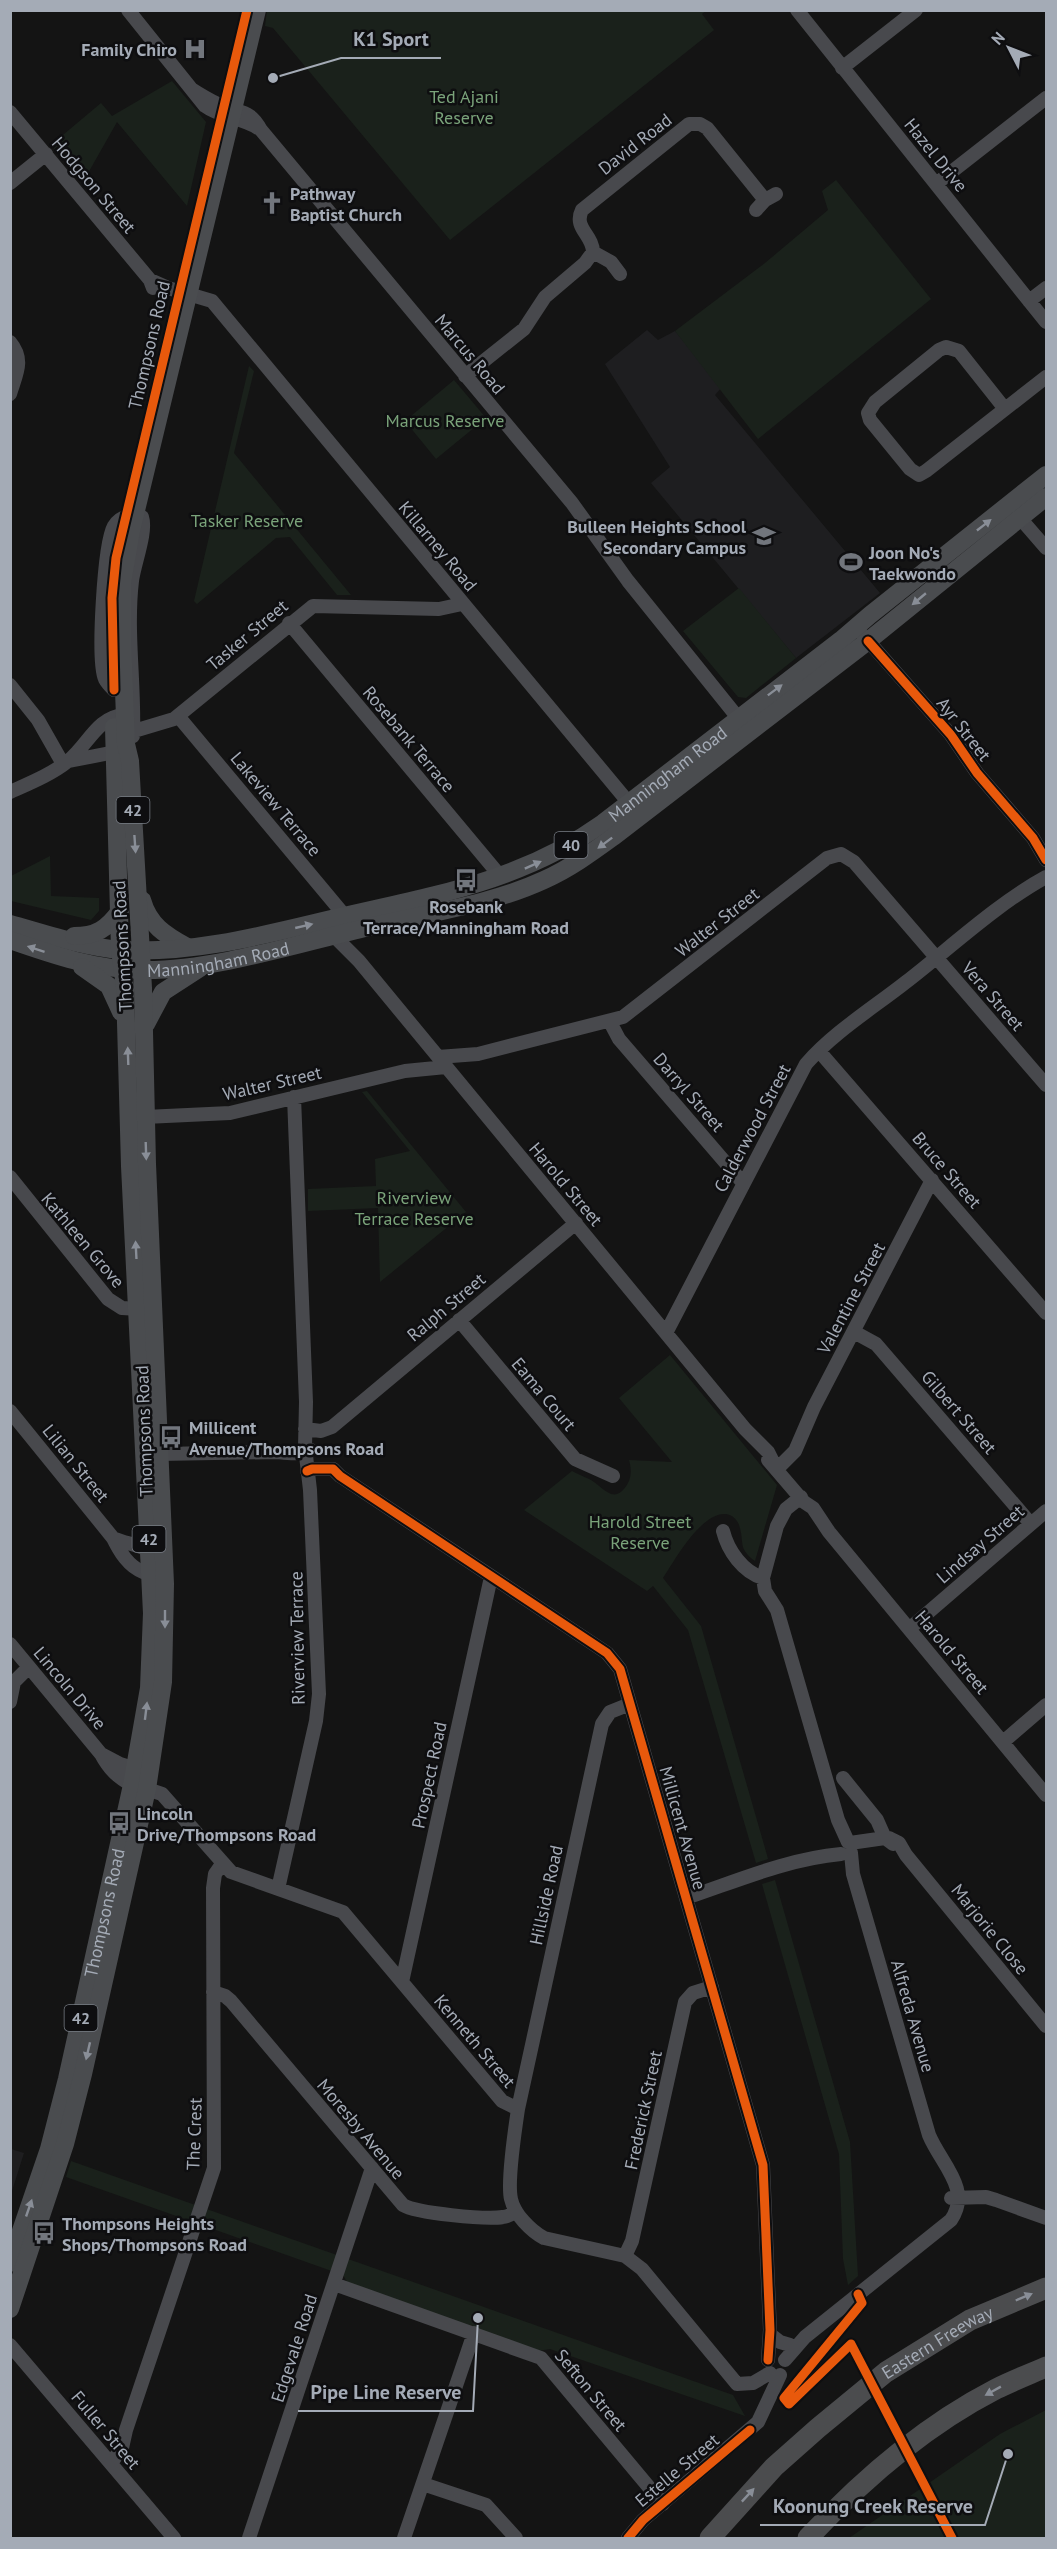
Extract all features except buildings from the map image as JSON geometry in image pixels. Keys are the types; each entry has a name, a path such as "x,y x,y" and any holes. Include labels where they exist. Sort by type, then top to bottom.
{"highway":[{"name":"Eastern Freeway","path":"710,2538 774,2467 886,2372 970,2320 1047,2288"},
{"path":"808,2538 828,2517 900,2453 943,2421 996,2389 1047,2367"}],"main road":[{"name":"Thompsons Road","path":"10,2309 58,2170 83,2074 138,1781 146,1715 157,1566 155,1458 146,1309 130,1166 135,1030 142,970 137,878 124,737 114,690 113,578 131,515 227,112 247,10"},
{"name":"Thompsons Road","path":"227,112 257,10"},
{"name":"Manningham Road","path":"862,634 1047,475"},
{"name":"Manningham Road","path":"10,940 61,957 122,970 210,963 334,936 352,923 501,877 560,852 746,719 1047,497"},
{"name":"Thompsons Road","path":"131,515 121,597 124,737 120,950 135,1030 145,1117 146,1309"},
{"name":"Manningham Road","path":"10,924 120,950 188,948 352,923 506,894 560,873 594,851 746,719"},
{"path":"137,878 144,908 152,923 165,935 188,948"},
{"path":"54,936 97,933 107,927 120,911"},
{"path":"61,957 94,974 109,986 135,1030 163,992 210,963"},
{"name":"Thompsons Road","path":"155,1458 149,1549 157,1566"},
{"name":"Thompsons Road","path":"10,2263 46,2158 67,2079 138,1781"}],"street":[{"name":"Marcus Road","path":"128,10 193,90 261,130 572,503 628,582 715,687 746,719"},
{"name":"Hazel Drive","path":"797,10 1047,322"},
{"path":"842,68 916,10"},
{"path":"936,184 1047,98"},
{"name":"Hodgson Street","path":"10,112 157,291 183,296"},
{"name":"David Road","path":"620,274 610,262 593,252 592,243 580,226 579,217 582,210 689,124 697,123 707,128 766,201"},
{"path":"10,183 46,154"},
{"path":"465,376 519,334 528,325 545,297 585,263 593,252"},
{"path":"1029,301 1047,288"},
{"name":"Killarney Road","path":"183,296 209,299 629,803"},
{"path":"10,342 17,351 19,361 10,394"},
{"path":"1005,409 959,351 946,347 939,350 875,402 868,413 870,420 910,469 919,475 1047,377"},
{"path":"1020,518 1047,548"},
{"path":"431,608 452,591"},
{"name":"Tasker Street","path":"71,759 168,722 178,716 289,623 316,605 446,609 462,604"},
{"name":"Rosebank Terrace","path":"289,623 501,877"},
{"name":"Ayr Street","path":"862,634 951,735 977,773 1033,838 1047,860"},
{"path":"10,685 71,759"},
{"name":"Lakeview Terrace","path":"178,716 352,923"},
{"path":"10,792 71,759 104,721 124,737"},
{"name":"Ayr Street","path":"1033,838 1047,849"},
{"name":"Walter Street","path":"145,1117 222,1114 610,1022 629,1014 827,858 837,854 845,855 854,862 937,958"},
{"name":"Calderwood Street","path":"1029,886 1047,866"},
{"name":"Calderwood Street","path":"666,1333 803,1069 819,1051 1029,886 1047,876"},
{"path":"352,923 359,962"},
{"name":"Harold Street","path":"334,936 359,962 745,1429 768,1452 777,1469 801,1497 809,1512 830,1532 1047,1795"},
{"name":"Vera Street","path":"937,958 1047,1085"},
{"name":"Darryl Street","path":"610,1022 619,1039 744,1183"},
{"name":"Bruce Street","path":"819,1051 1047,1313"},
{"name":"Walter Street","path":"405,1071 424,1060 442,1062 466,1060 478,1054"},
{"name":"Riverview Terrace","path":"278,1889 318,1705 294,1097"},
{"name":"Kathleen Grove","path":"10,1178 108,1299 122,1308 146,1309"},
{"name":"Valentine Street","path":"777,1469 793,1455 814,1407 932,1180"},
{"name":"Ralph Street","path":"308,1429 338,1419 576,1223"},
{"name":"Eama Court","path":"459,1320 575,1459 613,1476"},
{"name":"Gilbert Street","path":"854,1332 876,1344 1031,1524"},
{"name":"Lilian Street","path":"10,1411 132,1565 143,1572 157,1566"},
{"path":"155,1458 308,1450"},
{"name":"Millicent Avenue","path":"310,1471 340,1476 612,1657 620,1669 763,2165 771,2333 775,2365"},
{"path":"723,1531 727,1544 746,1569 763,1578 777,1526 786,1509 801,1497"},
{"name":"Lindsay Street","path":"909,1629 1047,1511"},
{"path":"112,1538 129,1545 149,1549"},
{"name":"Prospect Road","path":"402,1982 491,1577"},
{"name":"Alfreda Avenue","path":"763,1578 765,1591 777,1610 929,2135 945,2167 955,2198"},
{"name":"Lincoln Drive","path":"10,1644 101,1754 120,1764 138,1781"},
{"path":"11,1698 14,1682 32,1670"},
{"name":"Hillside Road","path":"518,2109 602,1724 610,1712 630,1704"},
{"path":"1003,1742 1047,1705"},
{"name":"Marjorie Close","path":"843,1778 877,1820 882,1838 906,1855 1047,2026"},
{"name":"Kenneth Street","path":"138,1781 162,1794 222,1864 235,1875 334,1907 343,1912 502,2101 518,2109 510,2188 511,2200 516,2211"},
{"path":"685,1895 882,1838"},
{"name":"The Crest","path":"108,2460 122,2448 215,2161 213,1888 215,1874 222,1864"},
{"name":"Frederick Street","path":"625,2256 632,2241 685,2002 693,1993 712,1988"},
{"name":"Moresby Avenue","path":"213,1992 231,2001 399,2202 415,2210 499,2217 507,2217 516,2211"},
{"name":"Edgevale Road","path":"249,2538 372,2168"},
{"path":"955,2198 996,2200 1047,2218"},
{"name":"Estelle Street","path":"628,2538 643,2520 750,2430 762,2417 775,2365 805,2337 931,2234 955,2198"},
{"path":"516,2211 533,2231 544,2238 625,2256 639,2265 727,2369 737,2384 747,2385 759,2392 762,2403"},
{"name":"Sefton Street","path":"334,2284 544,2360 663,2504"},
{"path":"404,2538 474,2333"},
{"path":"771,2333 780,2342 790,2345"},
{"name":"Estelle Street","path":"750,2430 775,2365 790,2345 805,2337"},
{"name":"Fuller Street","path":"10,2345 174,2538"},
{"path":"727,2369 738,2377 747,2378 775,2365"},
{"path":"747,2385 775,2365"},
{"path":"423,2484 486,2505 516,2538"}],"shaded area":[{"name":"Bulleen Heights School Secondary Campus","path":"647,330 658,340 675,331 722,387 715,395 880,593 796,658 651,483 670,467 605,364"},
{"path":"11,2149 24,2153 11,2194"}],"green space":[{"name":"Ted Ajani Reserve","path":"267,10 707,10 702,14 714,30 450,240 273,28 265,26"},
{"path":"172,81 206,122 187,206 117,122 83,182 51,145 101,103 112,116"},
{"path":"836,180 931,299 758,439 675,331 765,263 828,210 822,191"},
{"name":"Tasker Reserve","path":"249,366 254,371 234,453 351,595 337,595 290,537 276,538 197,604 194,601"},
{"name":"Marcus Reserve","path":"454,380 486,418 436,459 405,421"},
{"path":"739,588 796,658 746,698 738,697 683,631"},
{"path":"50,856 51,896 99,898 99,911 91,920 11,901 11,876"},
{"name":"Riverview Terrace Reserve","path":"367,1091 466,1212 380,1282 378,1208 308,1211 308,1189 376,1186 375,1159 410,1151 362,1092"},
{"name":"Harold Street Reserve","path":"670,1355 777,1485 755,1561 742,1544 741,1531 736,1519 726,1514 717,1515 707,1521 690,1538 663,1578 701,1626 768,1859 756,1863 688,1630 653,1586 647,1591 524,1510 572,1471 589,1479 608,1493 618,1494 628,1483 630,1477 629,1460 672,1462 619,1398"},
{"path":"775,1880 850,2142 858,2276 848,2285 843,2259 839,2154 762,1884"},
{"path":"71,2161 733,2395 745,2416 550,2349 538,2351 347,2282 343,2275 66,2177"},
{"path":"1046,2410 1046,2538 849,2538 1000,2434"}],"cycle path":[{"path":"114,690 112,598 116,558 247,10"},
{"path":"868,641 951,735 977,773 1033,838 1046,860"},
{"path":"307,1471 333,1469 340,1476 607,1653 620,1669 763,2165 770,2330 768,2360"},
{"path":"858,2294 862,2303 784,2398 789,2404 851,2344 952,2538"},
{"path":"628,2538 643,2520 750,2430"}],"place":[{"name":"Family Chiro","path":"195,49"},
{"name":"K1 Sport","path":"273,78"},
{"name":"Pathway Baptist Church","path":"272,203"},
{"name":"Bulleen Heights School Secondary Campus","path":"764,536"},
{"name":"Joon No's Taekwondo","path":"851,562"},
{"name":"Rosebank Terrace/Manningham Road","path":"466,880"},
{"name":"Millicent Avenue/Thompsons Road","path":"171,1437"},
{"name":"Lincoln Drive/Thompsons Road","path":"119,1823"},
{"name":"Thompsons Heights Shops/Thompsons Road","path":"44,2233"},
{"name":"Pipe Line Reserve","path":"478,2318"},
{"name":"Koonung Creek Reserve","path":"1008,2454"}]}
